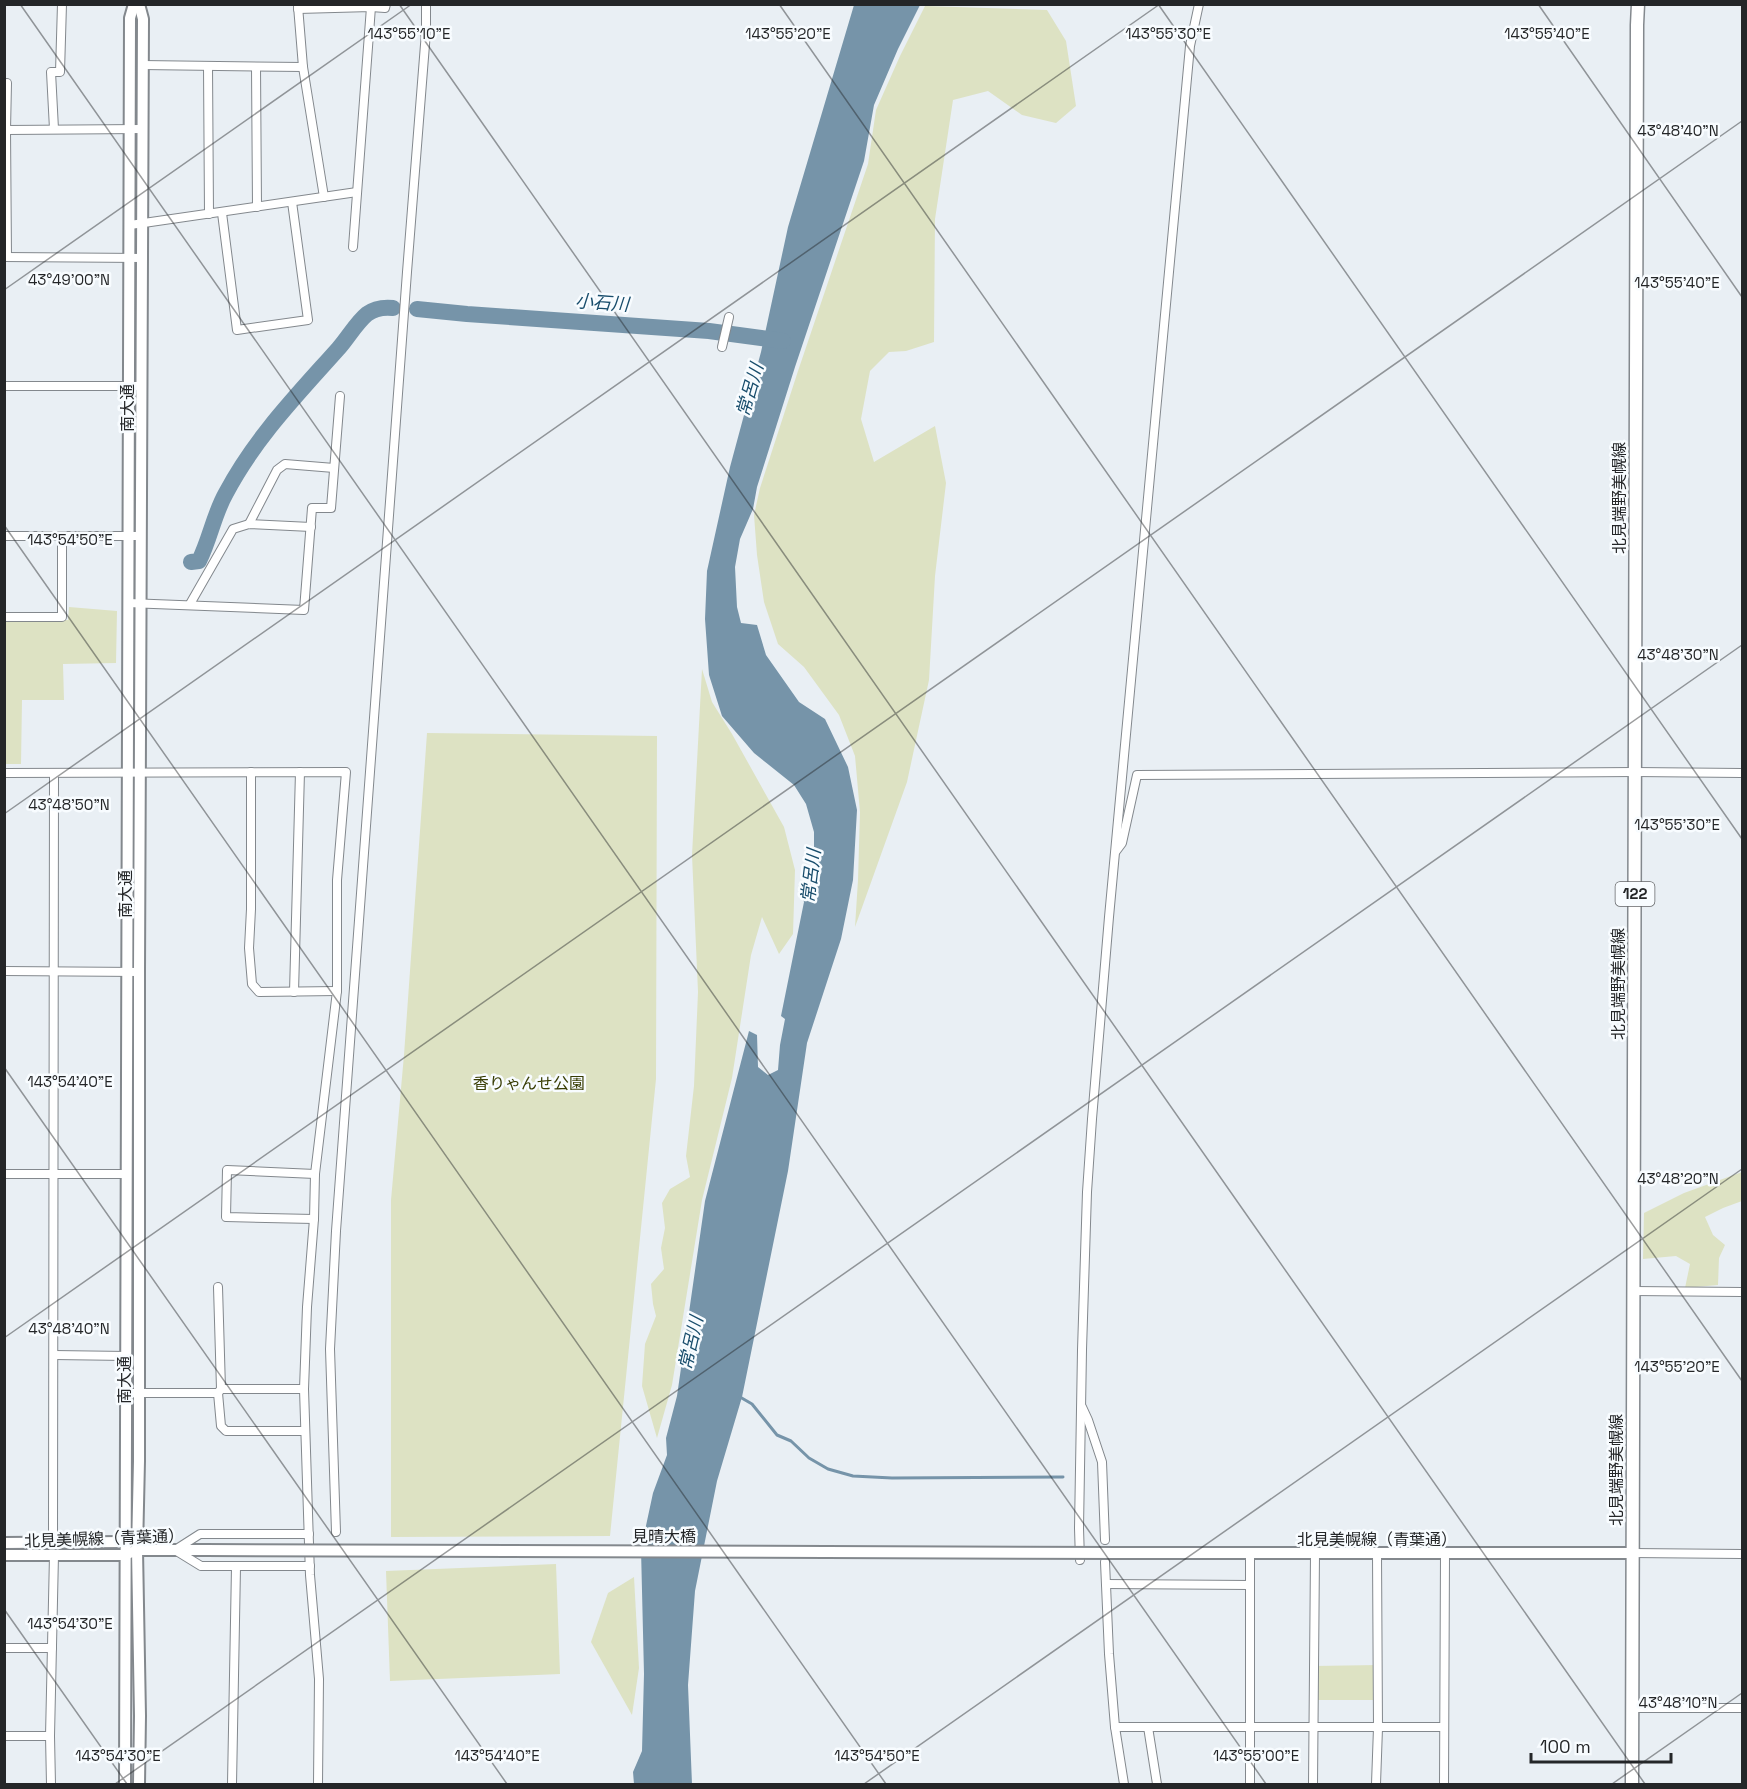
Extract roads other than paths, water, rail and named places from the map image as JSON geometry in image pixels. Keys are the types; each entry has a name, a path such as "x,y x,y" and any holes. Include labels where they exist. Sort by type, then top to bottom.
{"main road":[{"name":"北見端野美幌線","path":"1632,1785 1638,4"}],"street":[{"path":"54,129 51,72 60,72 62,4"},
{"name":"南大通","path":"125,1555 130,18 134,4"},
{"name":"南大通","path":"139,4 143,19 137,1550 139,1785"},
{"path":"324,197 303,67 298,7 386,8 386,4"},
{"path":"336,1532 330,1349 336,1231 406,272 426,32 426,4"},
{"path":"1080,1560 1078,1528 1087,1192 1109,917 1190,46 1199,4"},
{"path":"353,247 371,7"},
{"path":"142,65 303,67"},
{"path":"208,66 209,214"},
{"path":"256,67 257,207"},
{"path":"7,83 6,257 143,258"},
{"path":"6,130 142,129"},
{"path":"130,225 357,192"},
{"path":"222,213 237,330 308,320 292,202"},
{"path":"722,347 729,317"},
{"path":"4,386 142,386"},
{"path":"128,603 304,610 312,508 331,508 340,396"},
{"path":"249,524 277,470 285,464 334,468"},
{"path":"190,604 233,529 249,524 311,527"},
{"path":"4,536 141,536"},
{"path":"4,617 62,617 62,537"},
{"path":"251,772 249,948 252,984 259,992 337,991"},
{"path":"294,992 300,772"},
{"path":"4,773 346,772 337,880 337,991 315,1174 304,1389 310,1566 319,1679 318,1785"},
{"path":"54,773 54,1543"},
{"path":"1116,851 1122,843 1137,775 1743,773"},
{"path":"4,971 139,972"},
{"path":"314,1218 226,1217 226,1170 315,1174"},
{"path":"4,1174 127,1174"},
{"path":"218,1287 220,1426 226,1431 305,1431"},
{"path":"1633,1292 1743,1292"},
{"path":"54,1355 127,1356"},
{"path":"126,1393 304,1389"},
{"path":"1081,1406 1102,1462 1105,1540"},
{"path":"309,1534 200,1534 175,1550 201,1566 310,1566"},
{"path":"125,1542 137,1550"},
{"name":"北見美幌線（青葉通）","path":"4,1543 125,1542"},
{"name":"北見美幌線（青葉通）","path":"4,1556 125,1555 137,1550 205,1550"},
{"name":"見晴大橋","path":"205,1550 1122,1553"},
{"name":"北見美幌線（青葉通）","path":"1122,1553 1632,1553"},
{"path":"1444,1785 1445,1553"},
{"path":"1632,1553 1743,1554"},
{"path":"1250,1554 1250,1785"},
{"path":"1313,1785 1315,1554"},
{"path":"1376,1785 1377,1554"},
{"path":"51,1785 54,1555"},
{"path":"125,1555 125,1785"},
{"path":"1106,1562 1109,1654 1115,1728 1124,1785"},
{"path":"232,1785 236,1567"},
{"path":"1106,1584 1250,1586"},
{"path":"4,1648 52,1648"},
{"path":"1632,1708 1743,1708"},
{"path":"1148,1727 1157,1785"},
{"path":"1115,1728 1444,1727"},
{"path":"4,1736 51,1736"}],"water":[{"name":"常呂川","path":"854,5 920,5 874,105 864,161 795,367 757,487 753,509 740,539 735,567 737,607 741,623 757,625 766,655 799,702 825,719 848,767 857,810 853,880 841,939 807,1043 788,1171 742,1397 717,1481 695,1591 688,1685 692,1784 634,1784 633,1772 642,1751 644,1674 641,1549 653,1493 667,1455 666,1438 677,1396 705,1201 749,1031 757,1035 758,1067 768,1075 778,1070 785,1019 781,1016 804,902 802,896 804,885 814,863 814,832 806,804 794,785 754,753 722,716 709,675 705,619 707,571 730,467 761,352 788,227"}],"waterway":[{"name":"小石川","path":"191,562 199,561 226,493 263,435 363,318 376,309 393,308"},
{"name":"小石川","path":"417,309 709,331 783,341"},
{"path":"740,1397 752,1404 777,1435 791,1441 809,1458 828,1469 853,1476 892,1478 1063,1477"}],"park label":[{"name":"香りゃんせ公園","path":"529,1083"}]}
